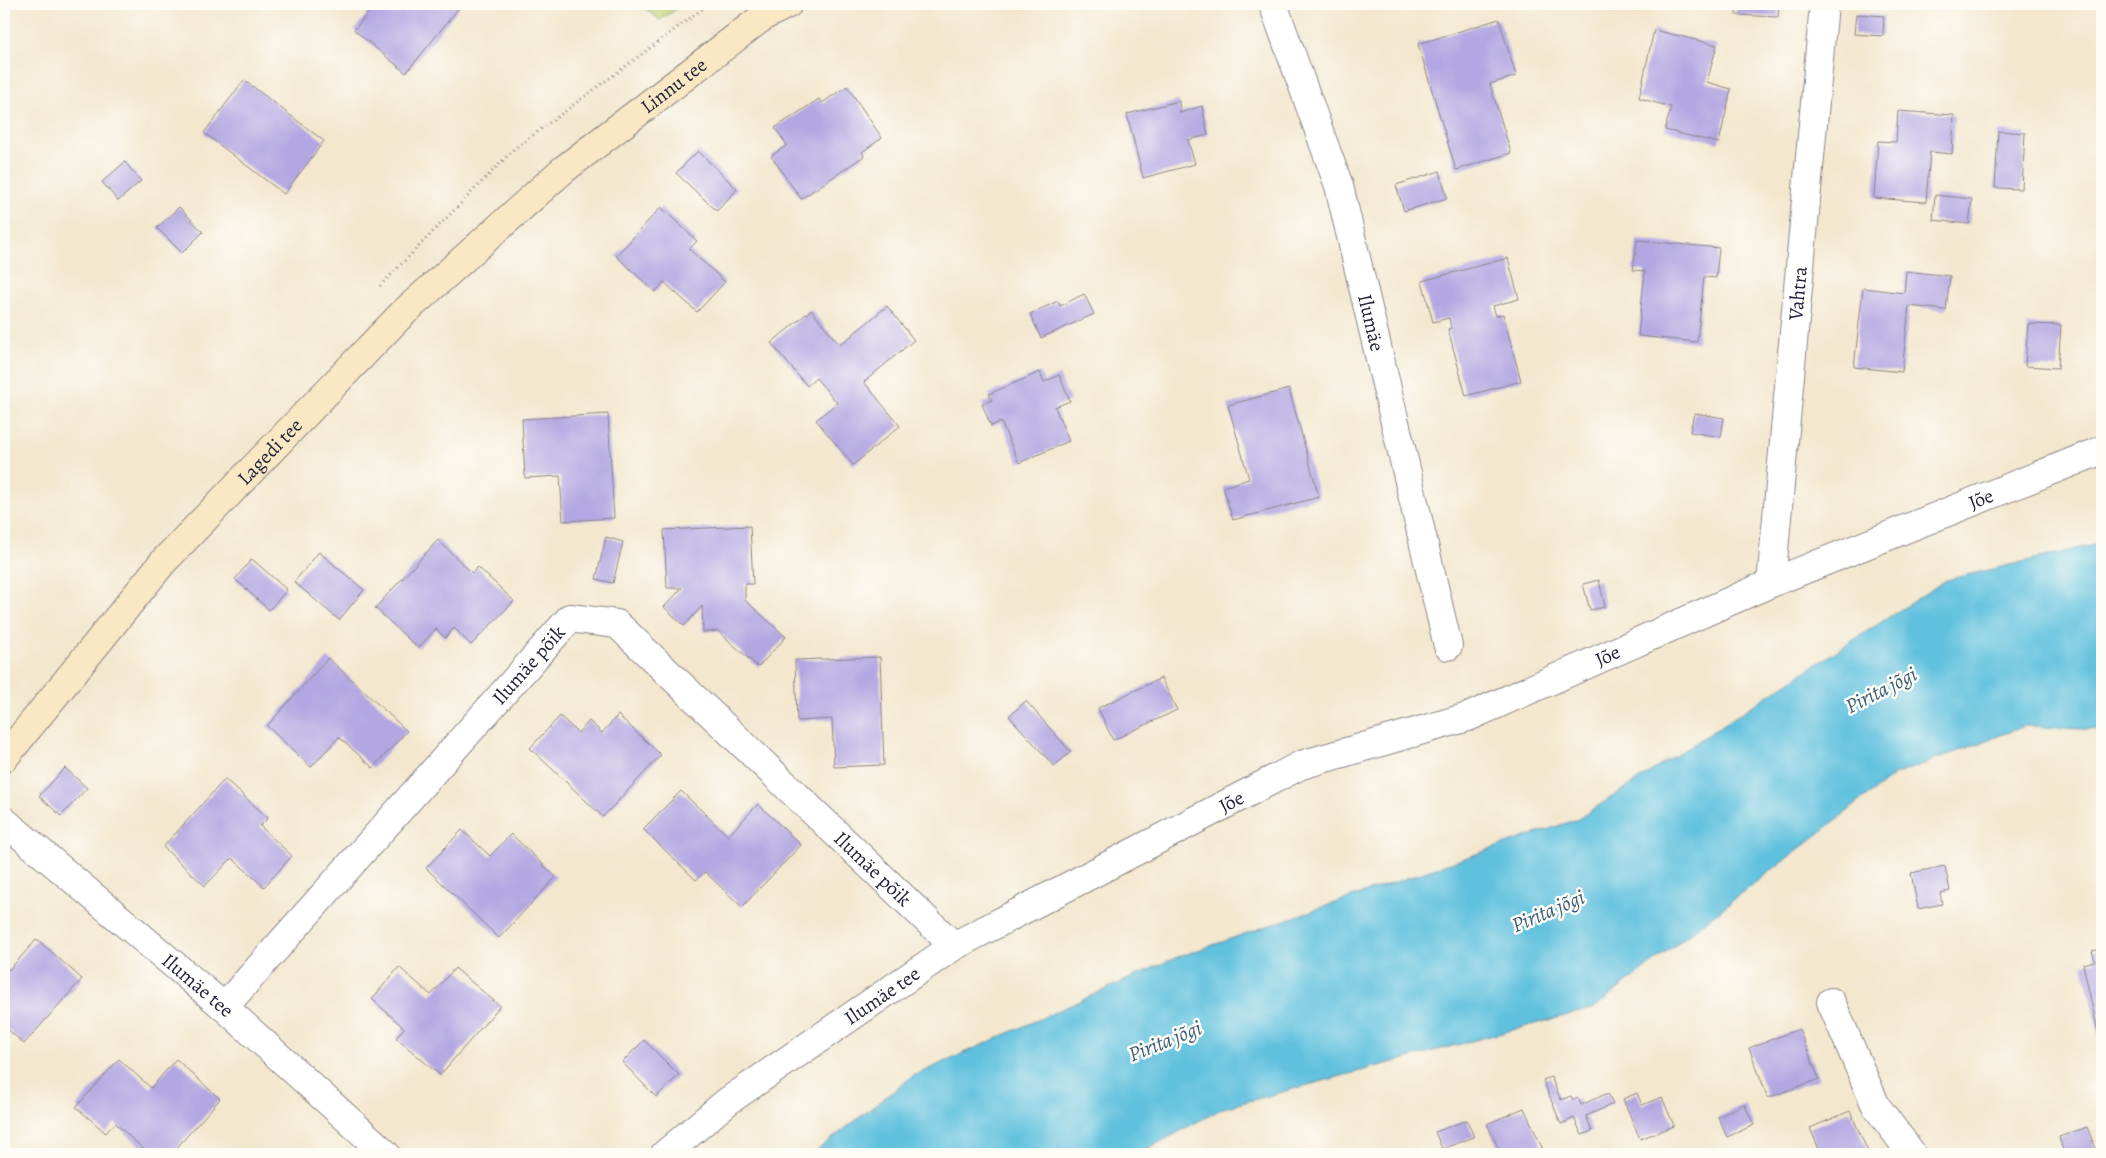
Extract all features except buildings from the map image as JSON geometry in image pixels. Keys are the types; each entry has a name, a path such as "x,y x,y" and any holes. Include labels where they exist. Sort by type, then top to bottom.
{"street":[{"name":"Linnu tee","path":"563,170 764,16 788,4"},
{"name":"Ilumäe","path":"1274,4 1339,186 1448,646"},
{"name":"Vahtra","path":"1771,582 1824,4"},
{"name":"Lagedi tee","path":"4,758 170,555 402,314 563,170"},
{"name":"Jõe","path":"1116,863 1302,765 1468,717 1771,582 2102,450"},
{"name":"Ilumäe põik","path":"224,1007 570,618 617,624 954,946"},
{"name":"Ilumäe tee","path":"4,821 224,1007 386,1154"},
{"name":"Ilumäe tee","path":"664,1154 728,1101 954,946 1116,863"},
{"path":"1831,1002 1876,1106 1912,1154"}],"green space":[{"path":"639,4 684,4 660,20"}],"water":[{"name":"Pirita jõgi","path":"2102,543 2102,730 2025,726 1894,775 1594,1008 1223,1108 1138,1154 812,1154 913,1076 1175,958 1578,819 1946,580"}]}
